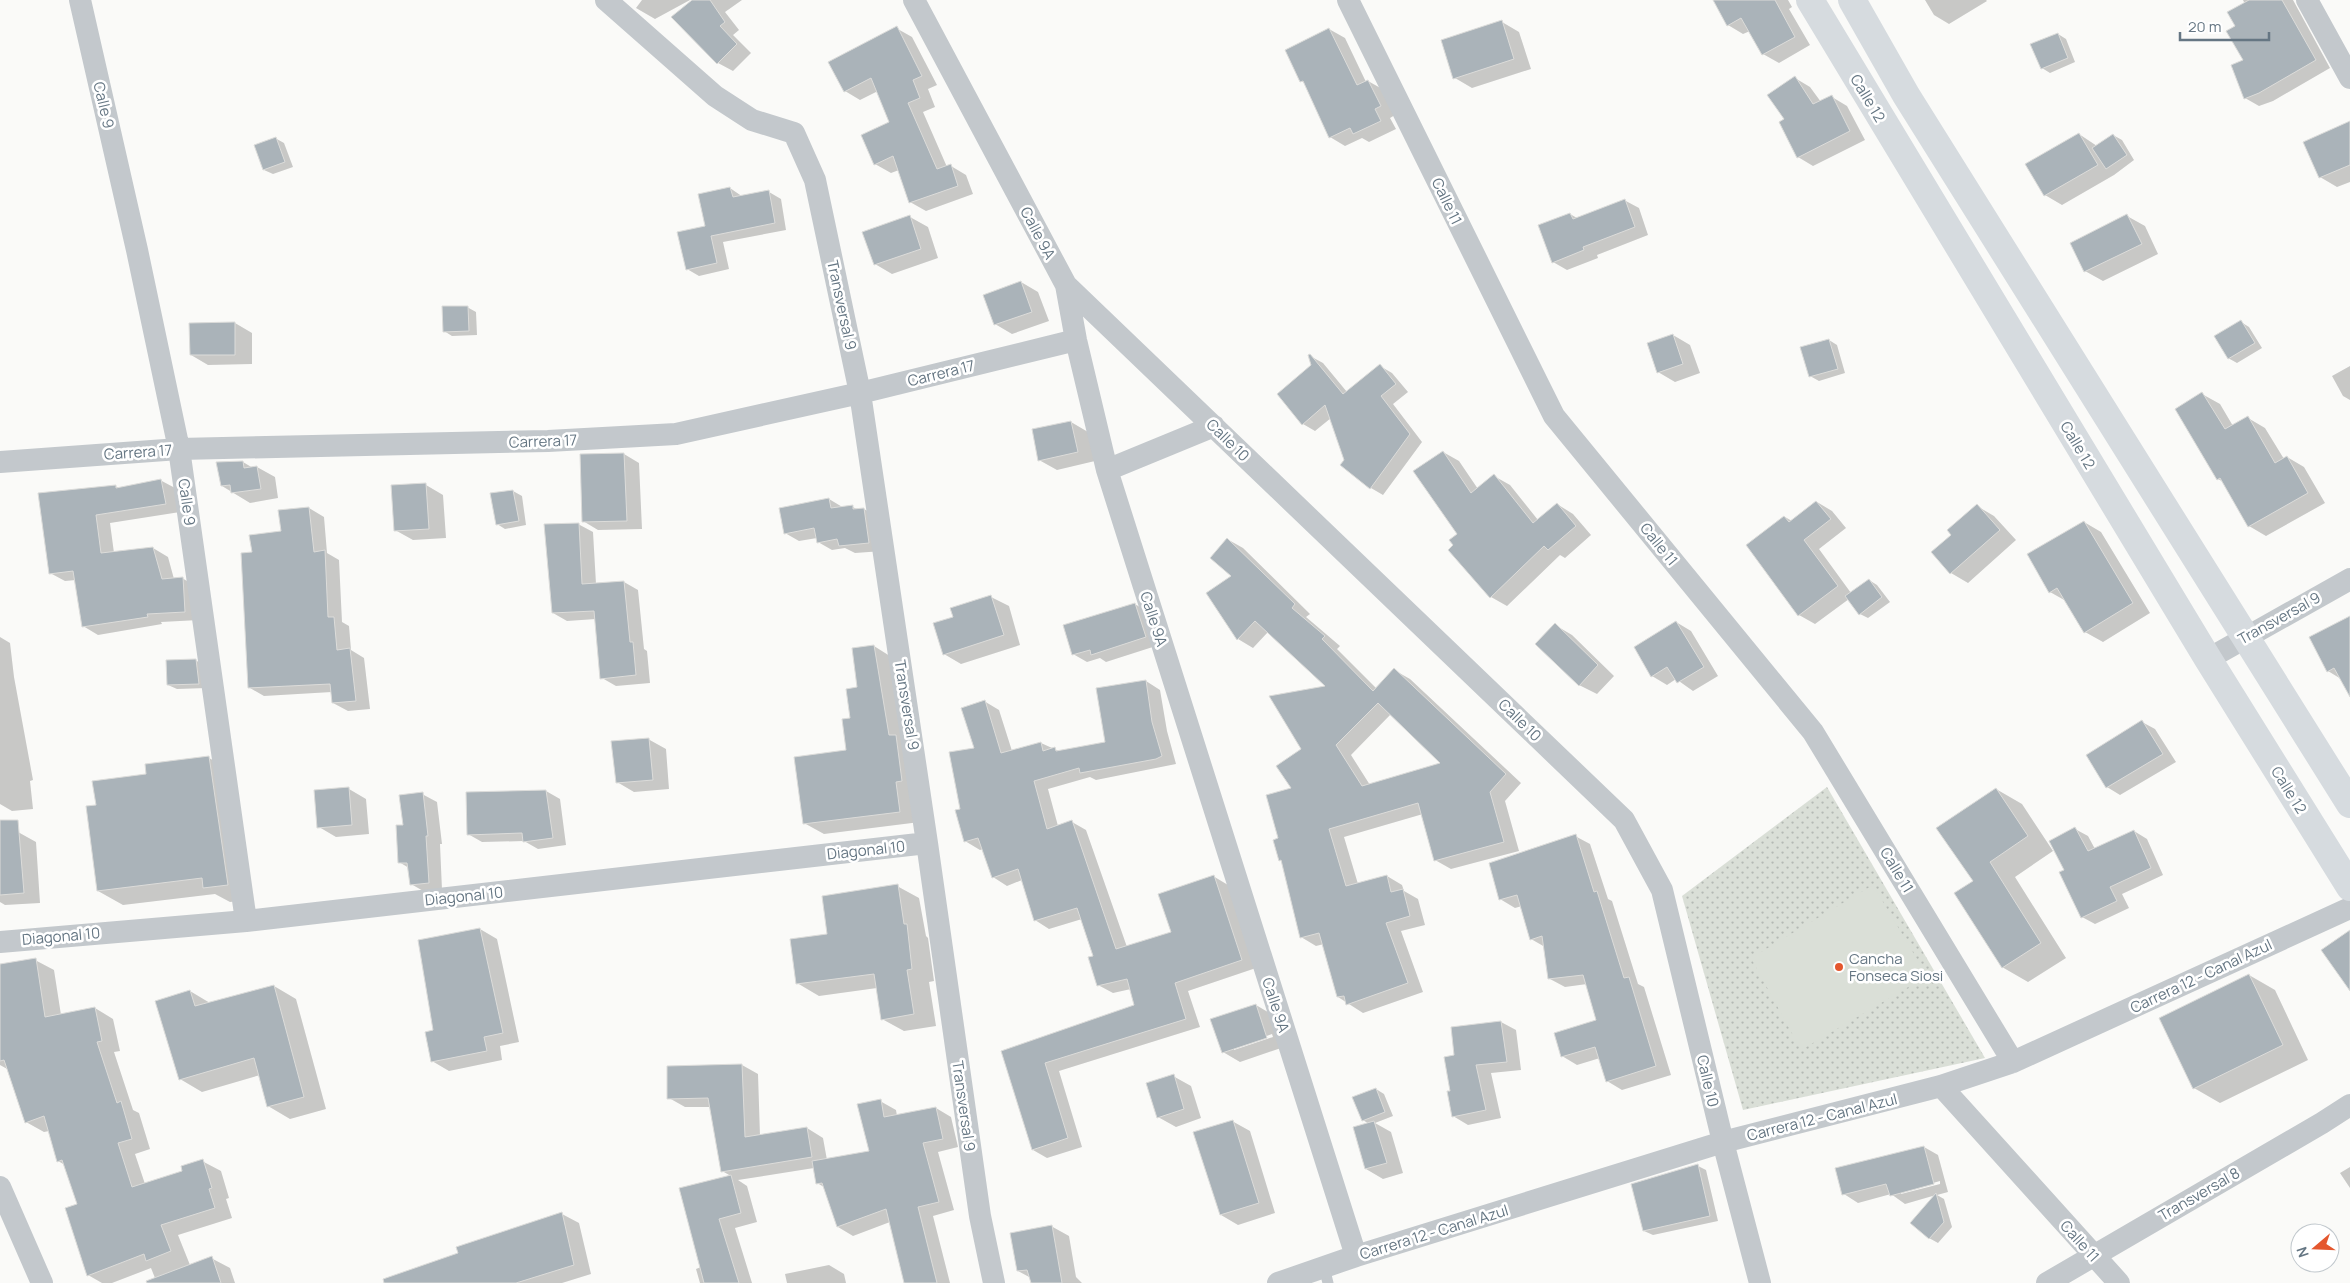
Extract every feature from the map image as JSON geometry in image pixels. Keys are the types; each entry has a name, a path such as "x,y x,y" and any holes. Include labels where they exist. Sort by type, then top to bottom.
{"street":[{"name":"Calle 9","path":"80,0 137,250 179,449 246,921"},
{"name":"Transversal 9","path":"606,0 715,96 752,120 794,133 815,180 860,393 980,1216 994,1283"},
{"name":"Calle 9A","path":"914,0 1066,285 1076,340 1107,470 1356,1256"},
{"name":"Calle 11","path":"1348,0 1554,416 1813,732 2013,1062"},
{"name":"Calle 12","path":"1810,0 2208,659 2350,887"},
{"path":"1852,0 1906,95 2350,804"},
{"path":"2307,0 2350,78"},
{"path":"1951,235 1981,215"},
{"name":"Calle 10","path":"1066,285 1624,820 1662,890 1723,1142 1760,1283"},
{"name":"Carrera 17","path":"0,462 179,449 548,442 676,434 860,393 1076,340"},
{"path":"1107,470 1214,426"},
{"name":"Transversal 9","path":"2208,659 2350,578"},
{"name":"Diagonal 10","path":"0,942 246,921 927,843"},
{"name":"Carrera 12 - Canal Azul","path":"1278,1283 1326,1275 1356,1256 1723,1142 1941,1086 2013,1062 2350,908"},
{"name":"Calle 11","path":"1941,1086 2119,1283"},
{"name":"Transversal 8","path":"2047,1283 2350,1105"},
{"path":"1,1192 42,1283"}],"shaded area":[{"path":"1827,787 1985,1058 1743,1110 1682,896"},
{"name":"Cancha Fonseca Siosi","path":"1873,885 1927,976 1801,1050 1751,958"}],"building":[{"path":"692,0 710,0 725,22 720,26 737,44 717,64 671,17"},
{"path":"1713,0 1775,0 1795,37 1762,55 1741,18 1727,26"},
{"path":"2249,0 2282,0 2316,60 2259,93 2244,99 2231,65 2243,60 2226,31 2235,26 2227,12"},
{"path":"1502,20 1514,59 1453,79 1441,40"},
{"path":"897,26 922,76 913,80 920,98 908,103 937,169 951,164 958,186 909,203 893,156 874,165 861,135 889,122 871,78 844,92 828,62"},
{"path":"1329,28 1357,85 1368,80 1381,106 1375,109 1381,121 1353,134 1350,128 1329,138 1303,81 1300,82 1285,50"},
{"path":"2058,33 2068,58 2041,69 2030,44"},
{"path":"1795,76 1813,104 1832,95 1850,131 1797,158 1779,122 1784,119 1767,95"},
{"path":"2350,121 2350,165 2319,178 2303,142"},
{"path":"2079,133 2098,165 2044,196 2025,164"},
{"path":"2113,134 2127,155 2106,169 2092,148"},
{"path":"276,137 285,162 263,170 254,145"},
{"path":"730,187 733,197 769,190 775,223 711,236 717,263 686,270 677,232 705,226 698,194"},
{"path":"1625,199 1635,227 1583,247 1584,250 1552,263 1538,225 1570,213 1573,219"},
{"path":"2127,214 2142,244 2084,272 2070,243"},
{"path":"910,215 921,249 874,265 862,232"},
{"path":"1021,281 1032,312 994,325 983,295"},
{"path":"442,306 468,306 469,331 443,332"},
{"path":"2241,320 2255,343 2228,359 2214,336"},
{"path":"235,322 235,355 190,355 189,323"},
{"path":"1673,334 1683,364 1657,373 1647,343"},
{"path":"1829,339 1838,369 1809,377 1800,347"},
{"path":"1310,354 1343,394 1380,364 1396,384 1381,396 1410,434 1370,489 1340,465 1344,460 1325,405 1302,425 1277,394 1311,365 1308,355"},
{"path":"2202,392 2225,429 2248,416 2275,463 2287,456 2308,493 2248,527 2220,478 2217,480 2175,409"},
{"path":"1071,421 1078,452 1038,461 1032,429"},
{"path":"1443,451 1471,493 1494,474 1533,523 1557,503 1576,526 1548,550 1544,546 1490,598 1448,550 1453,545 1449,540 1457,534 1413,471"},
{"path":"624,453 627,521 582,522 580,454"},
{"path":"243,461 244,468 257,466 261,489 231,493 230,485 221,486 216,462"},
{"path":"161,479 166,504 96,515 101,553 153,547 162,579 183,577 185,612 147,614 148,617 82,627 73,571 49,574 38,493 116,485 116,488"},
{"path":"426,483 429,529 394,531 391,485"},
{"path":"513,490 519,521 496,525 490,493"},
{"path":"829,498 831,508 853,505 853,509 864,508 869,543 839,546 837,539 817,543 814,528 784,534 779,508"},
{"path":"1816,501 1831,519 1804,540 1838,586 1798,616 1746,545 1784,516 1789,522"},
{"path":"1977,504 2000,530 1950,574 1931,552 1951,535 1947,530"},
{"path":"309,507 314,552 325,550 328,617 334,617 337,650 350,648 356,701 332,703 330,684 248,688 241,553 252,552 249,535 281,531 278,510"},
{"path":"2084,521 2133,603 2084,633 2057,588 2049,593 2027,554"},
{"path":"579,523 582,584 624,581 630,642 633,642 636,675 600,679 594,611 552,613 544,524"},
{"path":"1227,538 1295,604 1292,608 1325,636 1322,639 1373,691 1394,668 1506,774 1490,792 1504,842 1434,861 1418,803 1329,829 1346,886 1387,875 1391,892 1403,889 1410,916 1386,923 1408,983 1346,1005 1344,996 1337,997 1319,933 1300,938 1281,860 1279,861 1273,840 1278,838 1266,795 1291,788 1276,766 1301,749 1269,696 1325,686 1255,621 1237,640 1206,593 1231,576 1210,558","holes":["1378,703 1440,763 1362,786 1336,745"]},
{"path":"1869,579 1882,597 1859,615 1845,596"},
{"path":"991,595 1004,635 943,655 933,623 953,617 950,608"},
{"path":"1135,603 1146,637 1091,655 1090,650 1072,655 1063,625"},
{"path":"2350,616 2350,697 2334,668 2327,672 2309,637"},
{"path":"1676,621 1704,667 1677,683 1667,667 1651,677 1634,647"},
{"path":"1555,623 1598,665 1579,686 1535,644"},
{"path":"874,645 889,735 896,735 902,781 896,782 900,812 803,824 794,757 846,750 842,719 850,718 846,689 857,687 852,648"},
{"path":"196,659 199,684 167,685 166,660"},
{"path":"1146,680 1152,722 1162,756 1156,759 1080,773 1079,768 1034,781 1047,829 1072,820 1116,949 1171,932 1158,894 1214,875 1242,960 1175,983 1186,1019 1045,1063 1068,1138 1032,1150 1001,1051 1134,1005 1127,979 1097,986 1088,957 1093,956 1077,908 1034,921 1018,869 992,878 978,838 964,842 955,810 960,809 949,752 974,748 961,708 985,700 1001,753 1041,742 1043,751 1055,747 1056,751 1105,742 1096,688"},
{"path":"2142,720 2163,754 2106,788 2086,755"},
{"path":"649,738 653,780 616,783 611,741"},
{"path":"209,756 228,885 203,888 202,878 97,891 86,806 96,805 92,781 146,774 145,764"},
{"path":"349,787 352,825 317,828 314,790"},
{"path":"1996,788 2028,836 1990,862 2041,943 2002,968 1954,893 1973,881 1936,828"},
{"path":"546,790 553,838 523,842 522,833 467,835 466,792"},
{"path":"423,792 428,836 426,836 429,883 410,885 407,863 398,863 396,825 403,825 399,795"},
{"path":"0,820 18,820 24,893 0,895"},
{"path":"2075,827 2088,851 2134,830 2151,868 2110,887 2117,901 2081,918 2059,872 2064,870 2049,841"},
{"path":"1576,834 1594,892 1597,891 1624,978 1629,977 1656,1066 1606,1082 1595,1047 1561,1057 1554,1033 1596,1020 1583,975 1548,979 1542,936 1530,940 1517,895 1499,900 1489,863"},
{"path":"898,884 904,924 907,924 912,969 907,970 914,1014 881,1020 874,974 796,984 790,939 827,934 822,896"},
{"path":"480,928 503,1033 484,1037 487,1051 431,1062 425,1032 433,1030 418,940"},
{"path":"2350,930 2350,991 2321,950"},
{"path":"36,958 45,1017 95,1007 102,1041 97,1042 117,1103 121,1101 132,1139 118,1143 132,1187 182,1171 181,1166 203,1159 212,1188 209,1189 215,1208 161,1225 171,1251 146,1261 144,1254 87,1276 65,1208 77,1204 62,1160 57,1162 44,1116 25,1123 4,1060 0,1061 0,964"},
{"path":"2249,974 2283,1045 2193,1089 2159,1018"},
{"path":"274,985 304,1097 267,1107 254,1058 179,1080 155,1001 190,990 195,1006"},
{"path":"1256,1004 1267,1038 1222,1053 1210,1019"},
{"path":"1501,1021 1507,1062 1476,1065 1486,1110 1452,1117 1447,1091 1450,1091 1444,1057 1454,1055 1451,1027"},
{"path":"742,1064 745,1137 807,1127 812,1157 721,1172 708,1098 667,1099 667,1066"},
{"path":"1174,1074 1184,1109 1157,1118 1146,1083"},
{"path":"1376,1088 1385,1112 1362,1121 1352,1097"},
{"path":"881,1099 884,1117 936,1107 943,1139 923,1143 939,1202 918,1207 937,1283 904,1283 886,1209 837,1227 822,1183 816,1184 812,1161 869,1151 857,1104"},
{"path":"1233,1120 1259,1203 1220,1215 1193,1132"},
{"path":"1374,1121 1387,1163 1365,1169 1353,1127"},
{"path":"1924,1146 1934,1184 1890,1196 1886,1184 1842,1195 1835,1168"},
{"path":"1698,1164 1710,1216 1643,1231 1631,1184"},
{"path":"731,1175 741,1213 719,1219 739,1283 704,1283 679,1188"},
{"path":"1936,1193 1944,1222 1929,1239 1910,1223"},
{"path":"562,1212 574,1265 516,1283 384,1283 383,1279 458,1253 456,1247"},
{"path":"1052,1225 1062,1283 1031,1283 1027,1270 1017,1271 1010,1233"},
{"path":"212,1256 221,1283 147,1283 146,1281"}],"place":[{"name":"Cancha Fonseca Siosi","path":"1839,967"}]}
